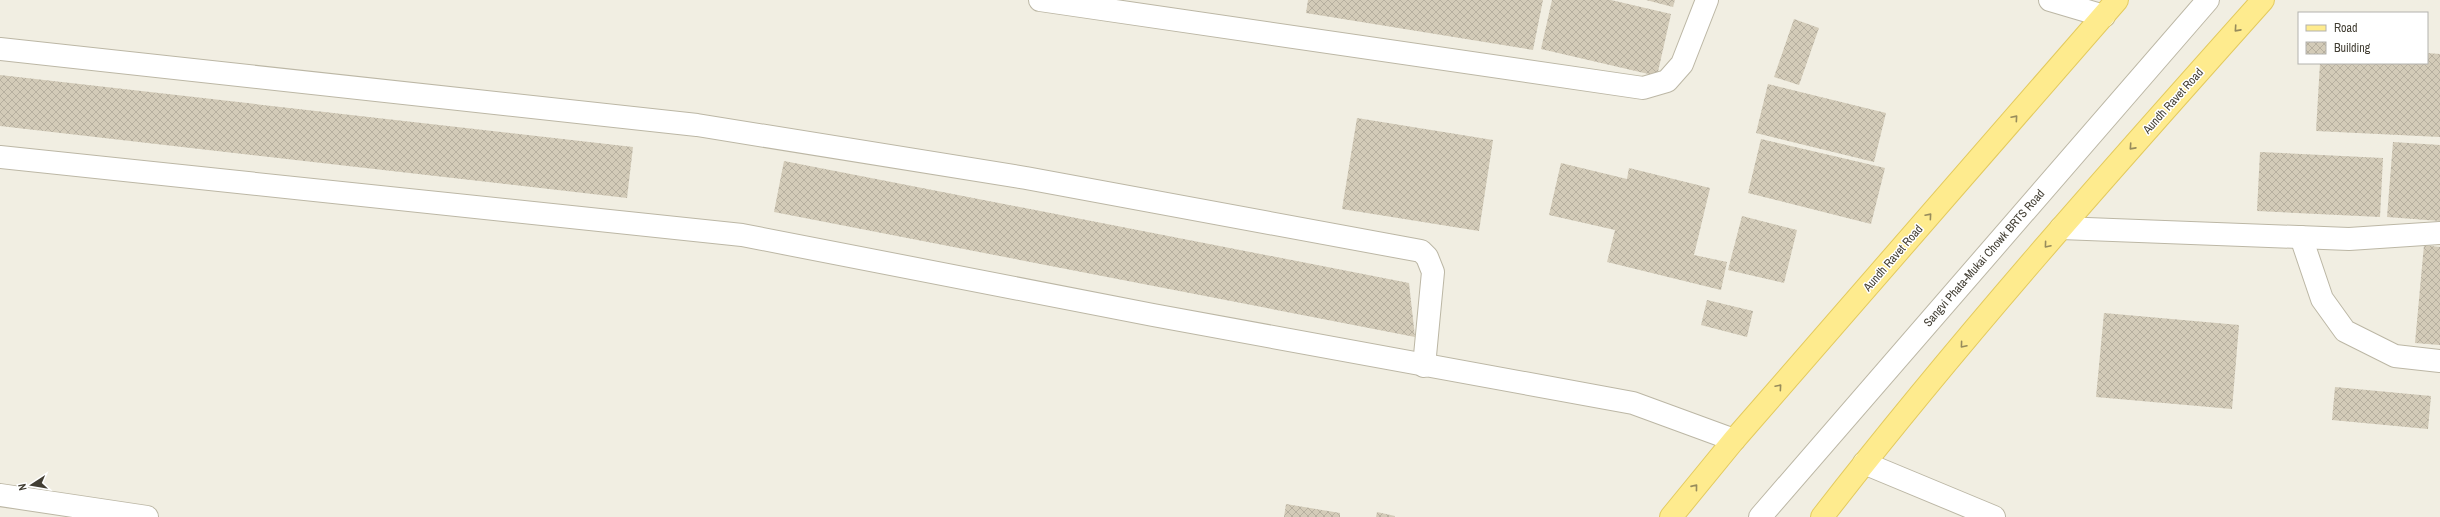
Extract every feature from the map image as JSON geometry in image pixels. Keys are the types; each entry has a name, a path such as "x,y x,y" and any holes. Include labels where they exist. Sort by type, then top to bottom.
{"main road":[{"name":"Aundh Ravet Road","path":"1822,517 1864,463 2061,228 2263,0"},
{"name":"Aundh Ravet Road","path":"1671,517 1734,440 2110,8"}],"street":[{"path":"1040,0 1643,88 1667,81 1682,64 1707,0"},
{"path":"2050,0 2110,8"},
{"name":"Sangvi Phata-Mukai Chowk BRTS Road","path":"1760,517 2208,0"},
{"path":"0,49 697,125 1026,178 1421,251 1427,257 1432,272 1424,366"},
{"path":"0,157 742,235 1424,366 1633,403 1734,440"},
{"path":"2061,228 2349,239 2440,233"},
{"path":"2301,237 2322,298 2345,331 2395,356 2440,361"},
{"path":"1864,463 1994,517"},
{"path":"0,495 147,517"}],"building":[{"path":"1308,0 1543,0 1533,50 1306,13"},
{"path":"1552,0 1611,0 1671,14 1657,76 1541,49"},
{"path":"1646,0 1675,0 1673,7"},
{"path":"1794,19 1819,28 1799,85 1774,77"},
{"path":"2428,53 2440,54 2440,137 2316,131 2320,64 2428,64"},
{"path":"0,75 633,147 627,198 0,126"},
{"path":"1768,84 1886,113 1874,162 1756,133"},
{"path":"1357,118 1493,140 1479,231 1342,209"},
{"path":"1761,139 1885,168 1871,224 1748,193"},
{"path":"2393,142 2440,145 2440,221 2387,217"},
{"path":"2260,152 2383,158 2380,217 2257,211"},
{"path":"784,161 1409,283 1415,337 774,212"},
{"path":"1561,163 1627,179 1629,168 1710,188 1694,255 1727,262 1721,290 1607,262 1615,230 1549,215"},
{"path":"1742,216 1797,230 1784,283 1728,270"},
{"path":"2424,245 2440,247 2440,345 2415,343"},
{"path":"1707,300 1753,311 1747,337 1701,325"},
{"path":"2104,313 2239,325 2232,409 2096,397"},
{"path":"2335,387 2431,396 2428,429 2332,420"},
{"path":"1286,504 1340,513 1340,517 1284,517"},
{"path":"1377,512 1395,516 1395,517 1376,517"}]}
